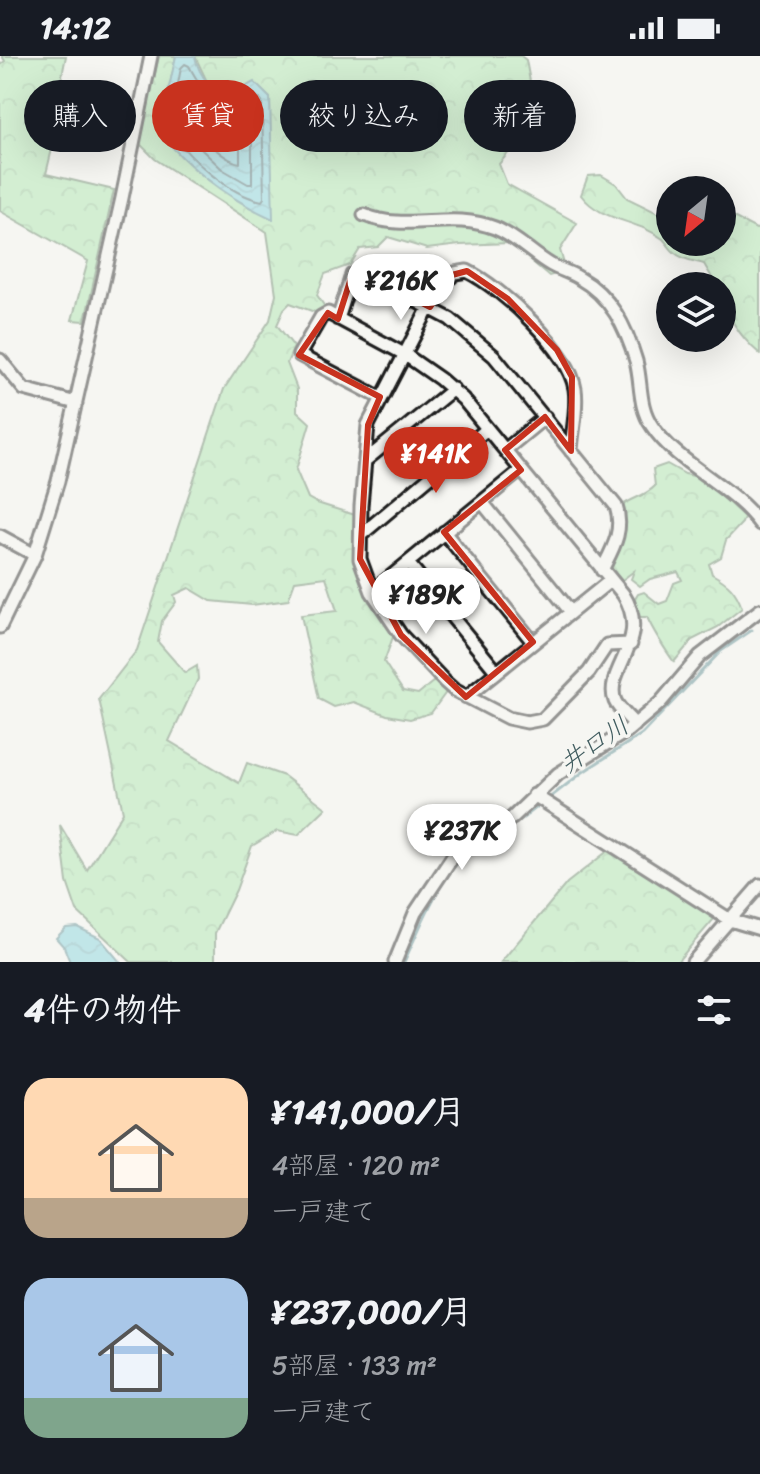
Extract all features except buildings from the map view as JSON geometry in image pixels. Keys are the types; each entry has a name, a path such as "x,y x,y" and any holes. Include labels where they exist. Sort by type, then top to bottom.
{"street":[{"path":"0,627 35,555 58,481 151,56"},
{"path":"364,215 391,224 447,219 481,223 512,237 550,264 582,279 612,307 623,326 637,364 642,402 650,424 735,498 760,524"},
{"path":"571,451 575,388 565,363 508,299 467,271 452,275 439,288 368,425 360,559 372,592 401,635 424,661 466,697 508,718 527,722 543,719 589,672 607,645 631,644"},
{"path":"338,319 352,275 361,272 450,319 494,356 612,500 618,513 617,539 602,570"},
{"path":"381,398 299,355 321,317 328,313 404,354 453,389 627,600 634,631 613,693 617,706 635,725"},
{"path":"0,360 24,389 76,403"},
{"path":"0,384 8,370"},
{"path":"366,460 453,389"},
{"path":"505,450 545,417"},
{"path":"362,534 487,429"},
{"path":"372,592 521,470"},
{"path":"482,502 571,612"},
{"path":"444,532 533,642"},
{"path":"0,536 35,555"},
{"path":"408,563 497,672"},
{"path":"466,697 611,580"},
{"path":"395,962 406,928 457,850 512,818 558,774 635,725 660,703 700,656 760,610"},
{"path":"534,795 730,920 760,929"},
{"path":"693,962 760,885"}],"highlighted area":[{"path":"467,271 508,299 557,350 572,377 571,451 545,417 505,450 521,470 444,532 533,642 466,697 401,635 360,559 368,425 380,397 299,355 328,313 338,319 352,275 361,272 430,307 452,275"}],"green space":[{"path":"2,56 66,56 61,80 24,80 24,152 51,152 46,174 114,190 85,321 72,320 88,261 0,211 0,65 5,61"},
{"path":"159,56 176,56 171,80 153,80"},
{"path":"195,56 521,56 526,60 530,80 464,80 464,152 509,152 499,164 507,184 577,223 560,250 566,271 549,276 510,243 427,249 388,237 378,247 360,249 350,265 325,274 317,295 325,307 320,314 290,303 284,309 277,325 294,347 287,363 297,389 297,411 310,423 296,470 308,498 355,515 353,561 394,634 384,662 403,691 418,694 434,681 447,691 431,713 410,719 387,715 354,702 334,707 319,699 301,615 337,611 326,577 295,581 288,600 252,605 211,601 189,588 174,595 176,602 162,621 158,642 185,673 197,666 198,679 169,741 239,783 247,763 284,776 326,808 298,835 277,831 252,846 236,890 215,933 215,962 131,962 77,911 67,882 60,825 87,870 123,812 99,699 137,650 224,389 270,320 276,294 267,232 155,159 139,143 152,86 152,152 182,152 231,196 272,218 270,98 264,92 264,80 206,80"},
{"path":"601,175 616,184 627,198 656,212 656,234 609,216 589,204 581,195 588,176"},
{"path":"736,218 756,229 760,228 760,354 736,327 736,272 709,272 704,264 682,257 736,256"},
{"path":"667,464 685,474 702,478 744,517 726,540 721,557 709,564 712,574 731,588 742,608 718,627 692,640 674,662 647,617 639,617 635,599 644,592 659,604 667,601 674,583 682,580 678,572 650,579 640,586 631,579 634,571 618,583 609,568 624,530 620,507 655,486 653,469"},
{"path":"609,850 688,899 714,919 677,962 501,962 567,883"}],"water":[{"path":"176,56 195,56 206,80 171,80"},
{"path":"264,92 270,98 273,219 211,182 178,152 264,152"},
{"path":"77,927 100,938 120,962 70,962 56,938 66,928"}],"waterway":[{"name":"井口川","path":"548,799 642,734 721,651 752,630"},
{"name":"井口川","path":"404,962 431,903 458,862 474,847 541,804"}]}
